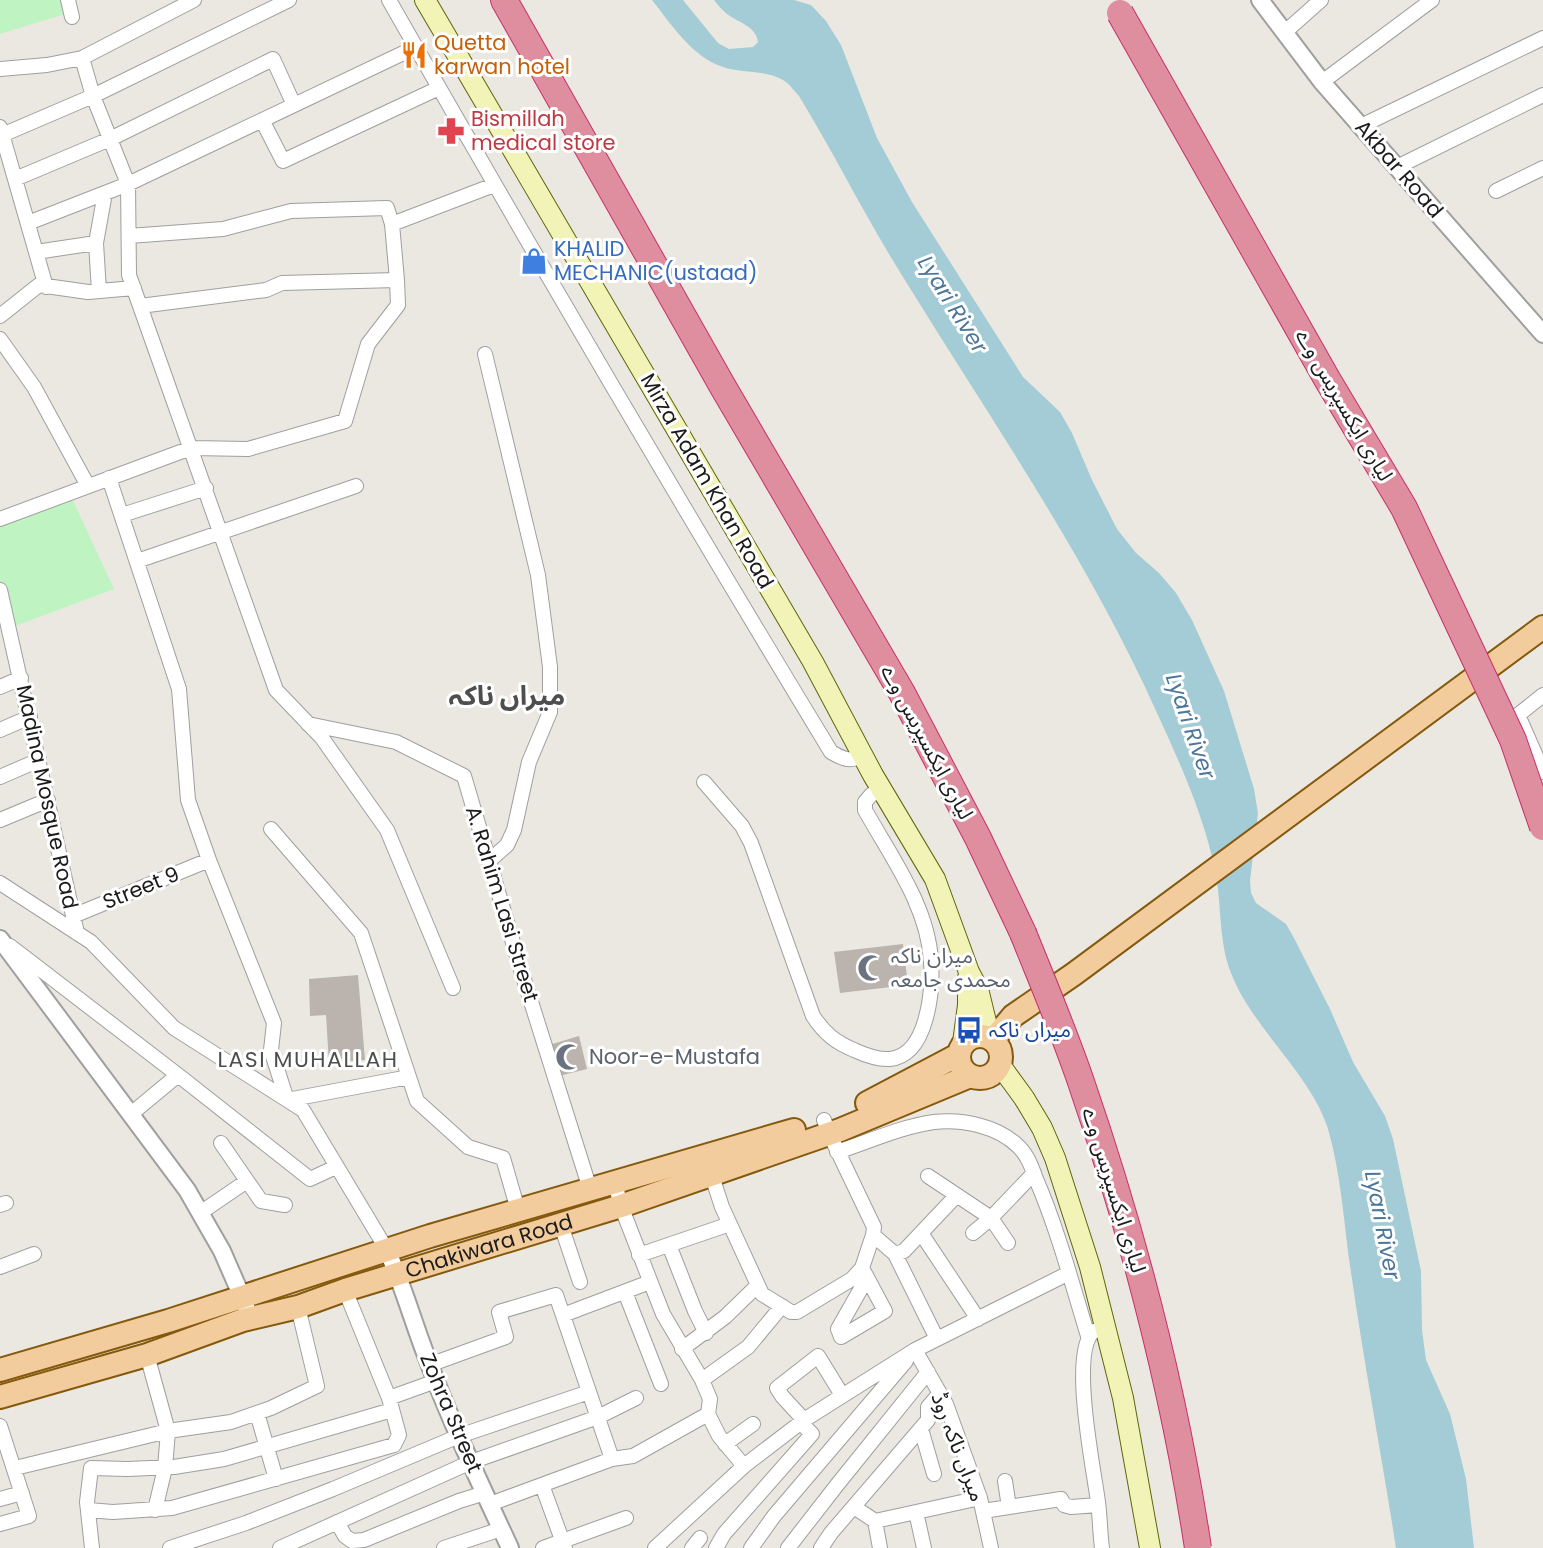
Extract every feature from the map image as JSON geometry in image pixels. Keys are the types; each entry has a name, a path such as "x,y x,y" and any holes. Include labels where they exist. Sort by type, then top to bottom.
{"highway":[{"name":"لیاری ایکسپریس وے","path":"504,0 723,387 902,693 978,838 1023,933 1080,1079 1127,1226 1166,1377 1198,1548"},
{"name":"لیاری ایکسپریس وے","path":"1112,0 1327,379 1404,508 1513,740 1543,827"}],"main road":[{"name":"Mirza Adam Khan Road","path":"425,0 813,662 863,756 935,879 969,972 978,989 992,1039"},
{"path":"992,1039 1013,1016 1074,974 1543,627"},
{"name":"Mirza Adam Khan Road","path":"961,1049 968,1005 969,972"},
{"path":"981,1035 992,1039 1001,1052 1000,1065 996,1071 984,1078 970,1076 961,1067 961,1049 974,1036 981,1035"},
{"name":"Chakiwara Road","path":"830,1135 892,1091 961,1049"},
{"path":"1000,1065 1042,1128 1055,1158 1090,1268 1124,1398 1150,1548"},
{"name":"Chakiwara Road","path":"0,1397 147,1355 246,1308 387,1250 590,1189 709,1166 830,1135 970,1076"},
{"name":"Chakiwara Road","path":"0,1370 246,1308 298,1307 345,1290 621,1206 709,1166"}],"street":[{"path":"68,0 72,17"},
{"path":"0,69 47,65 82,58 194,0"},
{"path":"46,287 1,131 93,96 289,0"},
{"path":"389,0 695,529 831,752 851,761 863,756"},
{"name":"Akbar Road","path":"1260,0 1323,82 1543,334"},
{"path":"1285,32 1321,0"},
{"path":"1323,82 1432,0"},
{"path":"1361,126 1543,38"},
{"path":"28,222 128,184 416,47"},
{"path":"82,58 93,96 128,184 129,275 276,690 322,738 387,830 453,988"},
{"path":"15,179 110,139 273,59 294,105"},
{"path":"262,120 283,161 439,88"},
{"path":"1397,167 1543,95"},
{"path":"1496,191 1543,168"},
{"path":"392,224 494,185"},
{"path":"99,291 96,243 105,193"},
{"path":"0,519 191,448 248,449 345,421 368,344 398,305 392,224 387,208 291,211 223,229 129,236"},
{"path":"36,252 96,243"},
{"path":"140,306 266,290 282,283 397,280"},
{"path":"0,316 39,285 88,292 134,288"},
{"path":"0,339 34,387 88,486"},
{"path":"485,354 538,574 550,667 550,712 529,762 513,830 507,844 489,861"},
{"path":"110,478 179,689 188,800 209,860 274,1023 271,1050 287,1100"},
{"path":"137,561 356,486"},
{"path":"122,515 206,488"},
{"name":"Madina Mosque Road","path":"0,590 6,643 21,678 77,933"},
{"path":"0,687 21,678"},
{"path":"1543,695 1518,715 1543,772"},
{"path":"0,730 30,717"},
{"name":"A. Rahim Lasi Street","path":"308,724 396,742 464,776 525,984 590,1189"},
{"path":"0,777 39,760"},
{"path":"704,782 742,826 751,843 813,1016 822,1031 861,1054 890,1059 909,1050 923,1028 930,998 931,962 927,935 915,900 865,810 865,802 871,795 882,789"},
{"path":"0,820 48,800"},
{"path":"271,829 361,933 417,1101 468,1147 503,1158 518,1210"},
{"name":"Street 9","path":"73,916 209,860"},
{"path":"0,883 91,942 174,1028 303,1110 387,1250"},
{"path":"1,940 310,1179 336,1167"},
{"path":"1,940 187,1190 222,1251 246,1308"},
{"path":"131,1114 178,1075"},
{"path":"287,1100 409,1077"},
{"path":"709,1166 730,1224 762,1294 791,1312 797,1312 864,1273 873,1235 874,1227 830,1135 945,1122 973,1124 989,1129 1019,1147 1027,1158 1044,1196 1088,1336 1084,1356 1083,1392 1102,1548"},
{"path":"221,1143 261,1201 285,1205"},
{"path":"973,1233 991,1218 1034,1173"},
{"path":"928,1176 991,1218 1008,1244"},
{"path":"201,1213 247,1181"},
{"path":"615,1183 621,1206 663,1314 702,1380 710,1399 708,1414 719,1436 744,1466"},
{"path":"895,1254 904,1251 956,1196"},
{"path":"639,1255 730,1224"},
{"path":"561,1225 580,1282"},
{"path":"921,1233 978,1319"},
{"path":"873,1235 895,1254 937,1339"},
{"path":"669,1245 706,1333"},
{"name":"Zohra Street","path":"387,1250 399,1274 429,1365 510,1548"},
{"path":"0,1267 34,1254"},
{"path":"656,1548 744,1466 802,1421 915,1350 1069,1273"},
{"path":"563,1315 650,1282"},
{"path":"682,1349 706,1333 758,1285"},
{"path":"88,1510 114,1512 172,1508 394,1445 399,1435 390,1404 345,1290"},
{"path":"625,1292 661,1384"},
{"path":"429,1365 506,1337 500,1312 556,1295 612,1459"},
{"path":"702,1380 748,1347 782,1306"},
{"path":"15,1468 168,1431 231,1422 317,1386 298,1307"},
{"path":"1088,1336 1103,1324 1100,1310"},
{"path":"751,1548 774,1516 915,1350"},
{"name":"میراں ناکہ روڈ","path":"915,1350 946,1404 981,1504 991,1548"},
{"path":"147,1355 168,1431 165,1467 155,1510"},
{"path":"716,1548 724,1533 812,1434 777,1388 818,1356 842,1395"},
{"path":"788,1548 928,1372"},
{"path":"92,1548 88,1510 91,1468 165,1467 224,1459 390,1404 436,1381"},
{"path":"170,1548 246,1523 311,1498 459,1436 589,1392"},
{"path":"821,1548 928,1420 928,1407 940,1393"},
{"path":"280,1548 471,1462 598,1417 636,1398"},
{"path":"257,1413 276,1479"},
{"path":"337,1522 345,1536 352,1541 364,1540 459,1501 488,1499 542,1485 612,1459 633,1456 708,1414"},
{"path":"725,1444 753,1424"},
{"path":"0,1426 29,1516 0,1524"},
{"path":"921,1429 933,1474"},
{"path":"1005,1481 1009,1507"},
{"path":"542,1485 564,1544"},
{"path":"0,1499 22,1493"},
{"path":"875,1521 916,1512 981,1504 1009,1507 1061,1499 1064,1505 1071,1507 1098,1505"},
{"path":"854,1507 875,1521 880,1548"},
{"path":"916,1512 924,1548"},
{"path":"543,1548 564,1544 626,1518"},
{"path":"444,1548 501,1529"}],"green space":[{"path":"0,0 72,0 75,11 0,34"},
{"path":"69,492 114,589 10,628 0,590 0,518"}],"water":[{"name":"Lyari River","path":"652,0 683,0 718,43 729,49 753,47 758,42 757,37 750,28 725,12 714,0 794,0 811,5 826,21 841,45 877,138 912,202 1023,377 1060,412 1117,529 1136,553 1159,573 1176,593 1192,620 1224,691 1254,789 1258,813 1250,881 1251,893 1256,903 1286,924 1330,1009 1353,1062 1385,1116 1393,1139 1421,1271 1422,1330 1426,1360 1450,1414 1466,1479 1474,1548 1396,1548 1357,1313 1340,1184 1328,1129 1309,1089 1253,1013 1231,973 1224,948 1215,870 1198,810 1157,713 1101,600 1037,491 889,255 799,96 788,84 772,75 723,67 702,56 683,39"}],"building":[{"name":"میران ناکہ محمدی جامعہ","path":"903,944 908,985 840,993 834,952"},
{"path":"358,975 365,1060 329,1063 326,1015 310,1016 309,979"},
{"name":"Noor-e-Mustafa","path":"579,1036 587,1069 559,1076 549,1045"}],"place":[{"name":"Quetta karwan hotel","path":"414,55"},
{"name":"Bismillah medical store","path":"451,131"},
{"name":"KHALID MECHANIC(ustaad)","path":"534,261"},
{"name":"میران ناکہ محمدی جامعہ","path":"871,968"},
{"name":"میراں ناکہ","path":"969,1030"},
{"name":"Noor-e-Mustafa","path":"569,1057"}],"district":[{"name":"میراں ناکہ","path":"507,696"},
{"name":"LASI MUHALLAH","path":"308,1059"}]}
